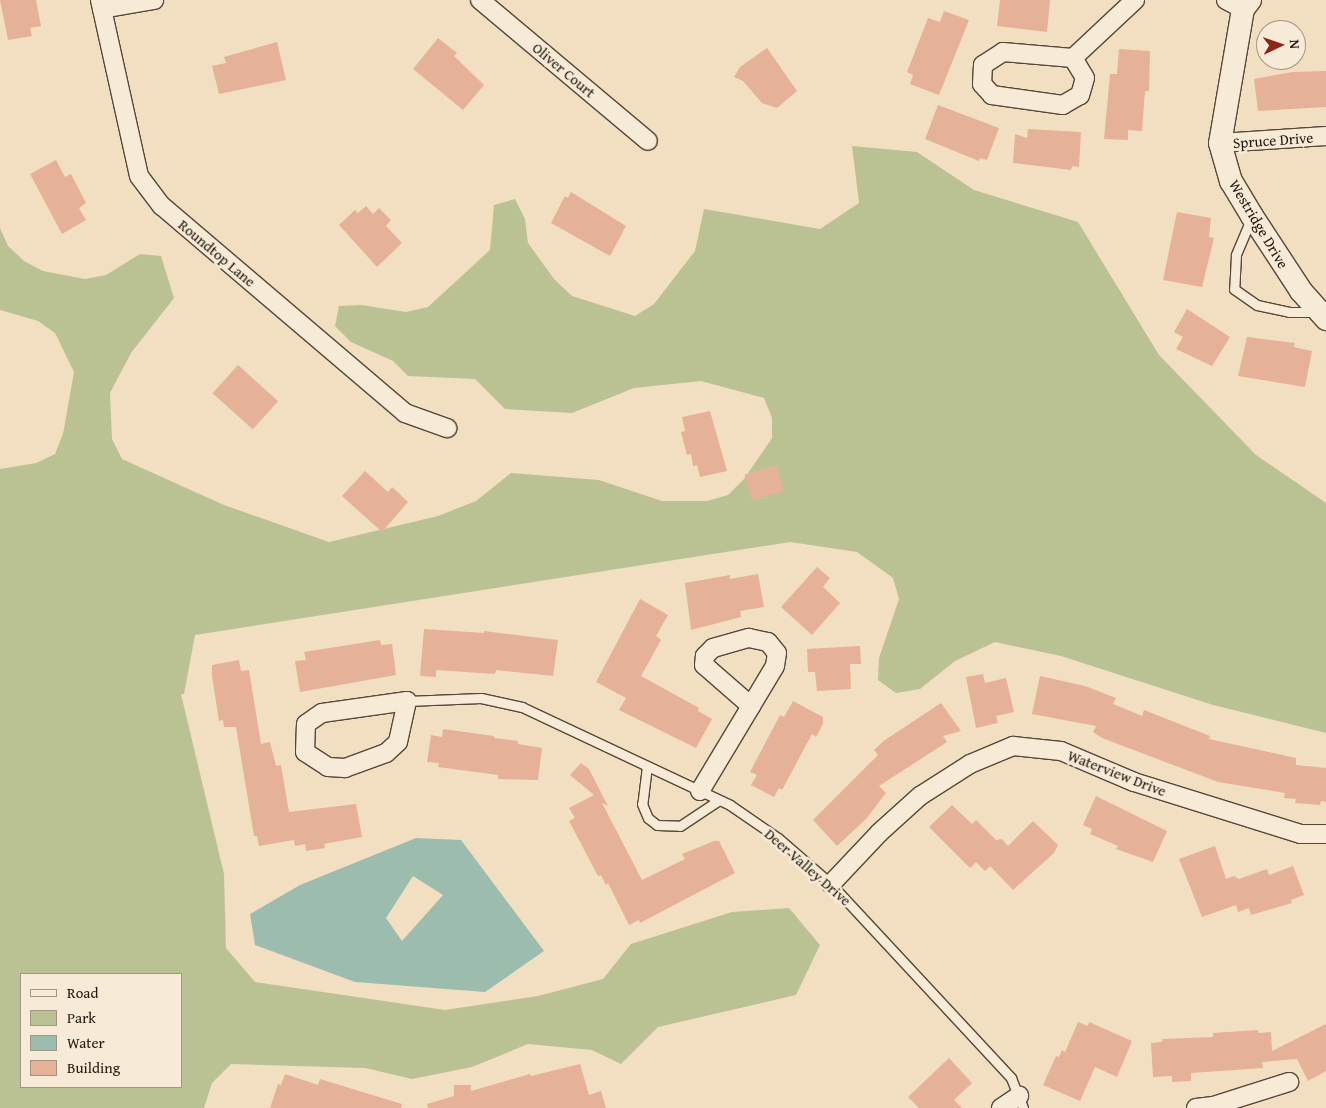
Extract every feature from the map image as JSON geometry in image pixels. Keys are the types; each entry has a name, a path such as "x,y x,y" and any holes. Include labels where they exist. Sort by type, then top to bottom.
{"street":[{"path":"101,5 154,0"},
{"name":"Oliver Court","path":"480,0 648,140"},
{"path":"1073,58 1085,78 1080,95 1063,105 992,95 982,84 982,65 1003,52 1073,58 1135,0"},
{"name":"Westridge Drive","path":"1240,3 1220,143 1231,181 1301,291 1323,316"},
{"name":"Roundtop Lane","path":"101,5 139,176 162,206 405,413 446,428"},
{"name":"Spruce Drive","path":"1220,143 1326,136"},
{"name":"Deer Valley Drive","path":"407,701 398,742 386,753 345,768 328,767 304,752 306,724 322,713 407,701"},
{"path":"700,791 751,706"},
{"name":"Waterview Drive","path":"831,884 879,832 920,796 970,764 1013,746 1061,751 1134,782 1273,826 1300,834 1326,834"},
{"path":"1196,1108 1213,1106 1288,1082"},
{"path":"1001,1108 1021,1102"}],"lane":[{"path":"1252,216 1236,255 1234,289 1256,305 1289,312 1323,316"},
{"name":"Deer Valley Drive","path":"407,701 481,698 522,708 719,800 778,838 831,884 979,1042 1011,1078 1021,1102"},
{"path":"647,766 642,804 648,818 657,825 680,826 719,800"}],"green space":[{"path":"852,146 917,152 974,190 1078,222 1159,355 1256,455 1326,503 1326,733 1213,705 1061,656 995,642 955,661 920,689 896,693 878,680 879,658 899,599 893,578 857,552 790,542 195,635 184,694 181,694 224,874 226,948 255,982 445,1010 538,996 603,979 631,944 732,912 789,908 820,945 796,995 658,1027 621,1064 592,1050 528,1044 472,1067 412,1079 365,1068 231,1064 212,1083 204,1108 0,1108 0,469 36,463 55,454 63,434 74,372 55,333 38,321 0,310 0,228 8,246 24,261 43,271 85,279 106,275 140,254 161,256 174,298 131,353 110,393 112,439 122,459 224,505 329,542 438,516 476,501 511,473 599,480 662,501 707,501 728,495 744,479 772,438 772,418 764,398 701,381 634,388 572,413 505,409 475,379 408,376 393,361 351,342 335,326 339,306 361,305 406,312 428,307 490,250 494,205 515,199 525,219 528,243 554,279 572,296 635,316 654,304 695,251 704,209 820,229 859,203"}],"water":[{"path":"416,838 461,840 544,951 485,992 355,982 255,945 250,914 300,885","holes":["413,876 443,895 402,941 386,918"]}],"building":[{"path":"0,0 36,0 41,26 30,28 32,36 8,40"},
{"path":"1000,0 1050,0 1047,32 997,26"},
{"path":"944,11 969,20 939,95 910,84 913,75 907,72 928,18 940,22"},
{"path":"438,38 457,53 454,56 484,85 463,110 413,69"},
{"path":"277,42 286,80 219,94 212,66 226,63 224,57"},
{"path":"767,48 797,91 777,108 762,103 743,81 734,77 740,67"},
{"path":"1119,49 1150,51 1149,91 1145,91 1142,131 1128,130 1128,140 1104,139 1110,74 1117,74"},
{"path":"1326,71 1326,107 1258,111 1254,79 1292,72"},
{"path":"938,105 999,128 987,160 980,158 979,161 925,139"},
{"path":"1028,129 1081,132 1079,167 1072,166 1071,170 1013,163 1015,134 1027,138"},
{"path":"56,160 65,177 71,174 86,203 79,208 86,220 62,234 30,174"},
{"path":"571,192 626,226 610,256 551,223 565,196 568,198"},
{"path":"366,206 373,214 379,208 391,220 386,226 402,243 377,267 339,225 355,210 358,213"},
{"path":"1177,212 1211,218 1209,237 1214,238 1202,287 1163,280"},
{"path":"1187,309 1230,337 1212,366 1176,349 1183,337 1174,332"},
{"path":"1247,337 1295,343 1294,347 1312,351 1305,387 1238,376"},
{"path":"238,365 278,401 253,429 213,393"},
{"path":"710,411 727,471 700,477 697,465 693,466 691,454 687,455 681,432 685,431 682,417"},
{"path":"776,465 784,491 752,500 744,475"},
{"path":"365,471 388,492 392,487 408,502 382,532 342,496"},
{"path":"817,567 830,578 823,587 840,603 812,635 781,607"},
{"path":"758,574 764,607 740,611 741,617 691,630 685,583 730,575 730,579"},
{"path":"640,599 668,615 656,636 661,640 641,676 699,708 698,711 712,719 696,748 619,710 626,698 596,682"},
{"path":"424,629 484,633 484,631 558,640 553,676 496,670 495,674 436,670 436,677 420,676"},
{"path":"380,640 381,645 392,644 396,675 300,692 295,661 306,660 304,652"},
{"path":"860,646 861,664 850,664 851,689 817,691 815,672 808,672 807,649"},
{"path":"239,660 241,671 249,670 261,744 270,742 276,766 281,765 289,812 356,804 362,837 324,844 325,848 306,851 305,844 295,846 294,840 259,846 257,836 254,836 236,727 224,727 223,720 219,721 212,676 212,665"},
{"path":"983,674 985,683 1006,678 1014,712 996,716 998,723 976,728 966,677"},
{"path":"1040,676 1085,686 1116,698 1113,704 1142,716 1144,710 1210,736 1209,739 1296,758 1296,765 1326,768 1326,802 1321,801 1320,805 1295,803 1296,799 1284,798 1285,793 1218,782 1102,738 1093,732 1096,726 1032,714"},
{"path":"793,701 823,717 823,724 816,737 812,734 782,790 779,788 774,797 751,785 757,775 750,772 780,715 784,717"},
{"path":"941,703 961,731 943,736 947,742 879,786 886,793 866,819 837,846 813,820 878,755 874,750 885,740"},
{"path":"443,729 494,736 494,738 518,741 518,744 542,748 538,780 498,779 498,775 438,767 439,763 427,762 431,735 442,737"},
{"path":"581,763 589,769 608,806 602,803 642,880 685,859 682,854 714,841 719,841 735,873 640,923 639,920 629,925 608,883 606,885 601,875 598,876 569,821 575,818 569,808 594,795 570,775"},
{"path":"1096,796 1167,831 1153,862 1116,849 1118,846 1090,834 1092,829 1083,825"},
{"path":"952,805 972,824 976,820 996,840 1002,839 1008,846 1033,821 1058,845 1054,853 1013,890 990,866 985,871 976,862 970,868 929,827"},
{"path":"1215,846 1226,879 1234,876 1239,879 1267,869 1269,875 1293,866 1304,895 1291,900 1292,903 1251,915 1249,908 1238,912 1236,905 1202,917 1179,859"},
{"path":"1078,1022 1088,1026 1089,1022 1132,1041 1117,1077 1095,1067 1080,1101 1043,1085 1056,1056 1059,1057 1062,1050 1065,1052"},
{"path":"1326,1024 1326,1071 1308,1081 1297,1059 1262,1062 1263,1068 1191,1073 1191,1081 1172,1082 1172,1076 1153,1077 1151,1043 1162,1042 1162,1039 1213,1037 1213,1033 1258,1030 1258,1033 1271,1032 1272,1051"},
{"path":"949,1058 972,1083 954,1100 962,1108 919,1108 908,1097"},
{"path":"580,1064 589,1095 601,1091 606,1108 428,1108 427,1104 454,1096 454,1085 471,1085 471,1091 530,1074 531,1076"},
{"path":"285,1074 318,1085 320,1079 402,1104 401,1108 270,1108 278,1084 281,1085"}]}
